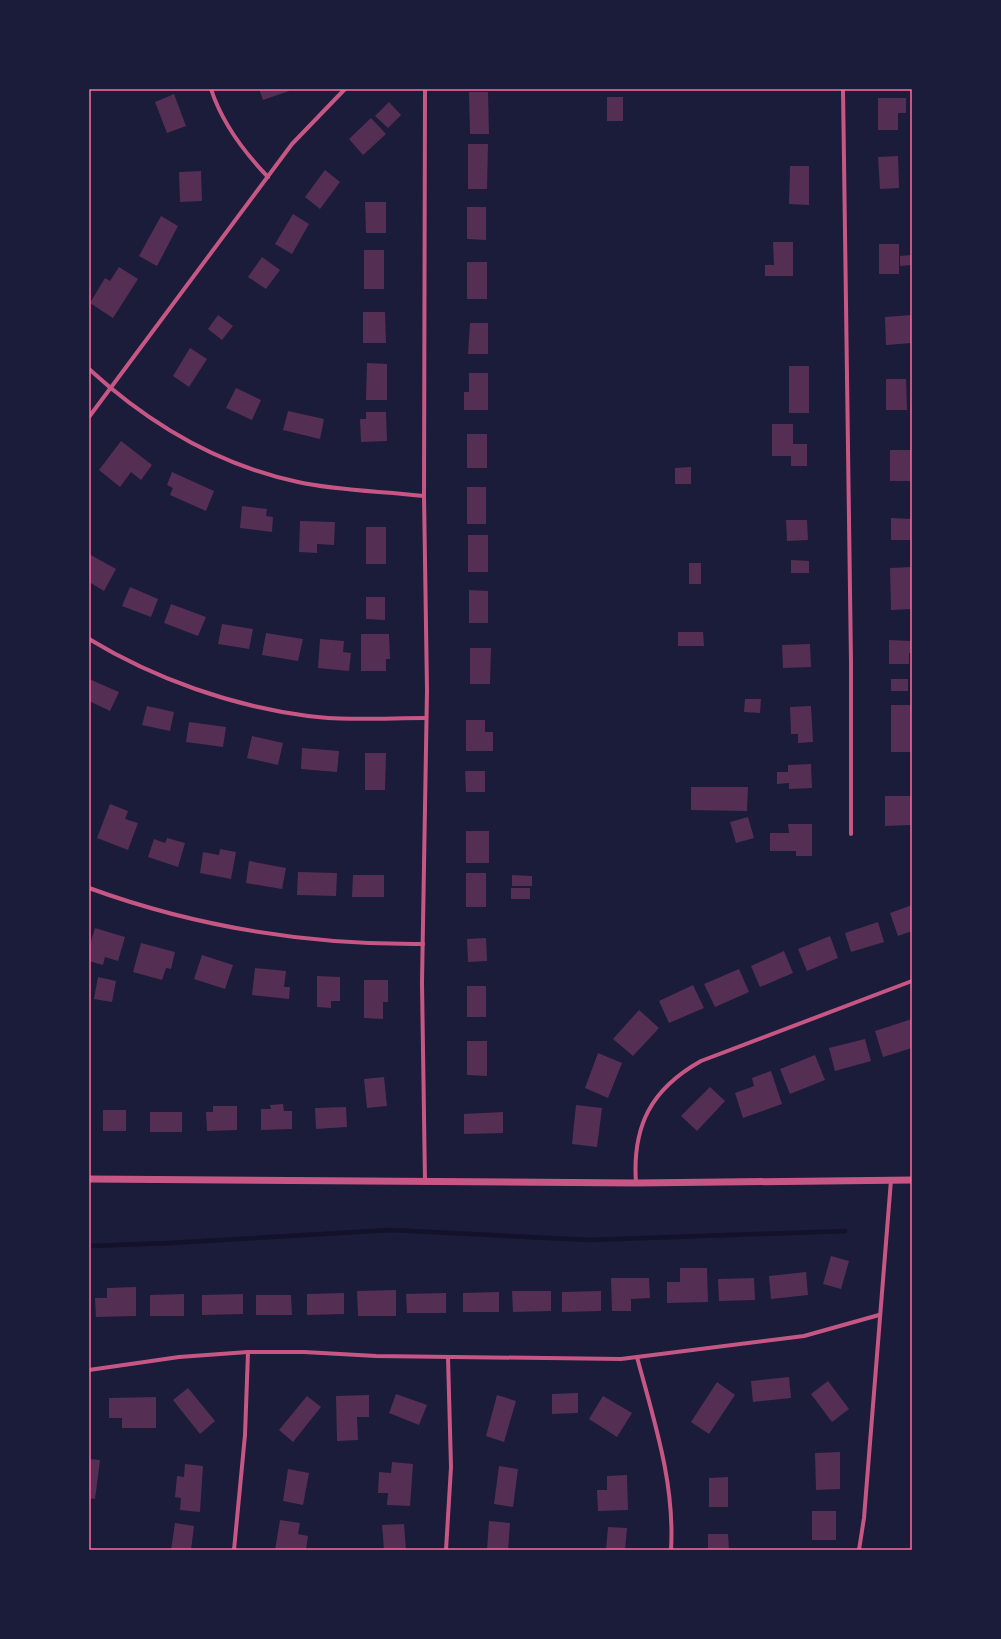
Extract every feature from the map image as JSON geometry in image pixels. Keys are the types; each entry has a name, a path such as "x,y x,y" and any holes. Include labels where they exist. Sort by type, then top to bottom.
{"street":[{"path":"211,89 222,115 239,144 268,177"},
{"path":"89,417 292,144 345,89"},
{"path":"425,89 424,496 426,718 423,944 425,1181"},
{"path":"843,89 851,662 851,834"},
{"path":"89,369 110,388 145,415 184,440 217,456 257,471 298,482 340,489 424,496"},
{"path":"89,639 139,666 172,680 260,707 308,716 339,718 426,718"},
{"path":"89,888 155,910 262,933 351,943 423,944"},
{"path":"636,1183 635,1161 637,1142 646,1114 656,1098 669,1083 684,1071 701,1061 912,981"},
{"path":"89,1179 636,1183 912,1180"},
{"path":"859,1550 864,1518 879,1315 891,1180"},
{"path":"89,1370 179,1357 248,1352 304,1352 376,1356 621,1359 804,1336 879,1315"},
{"path":"234,1550 245,1435 248,1352"},
{"path":"446,1550 451,1467 448,1357"},
{"path":"637,1357 665,1465 670,1498 671,1550"}],"building":[{"path":"259,89 288,89 289,91 263,100"},
{"path":"469,92 488,92 489,134 470,134"},
{"path":"174,94 186,126 167,133 155,102"},
{"path":"607,97 623,97 623,121 607,121"},
{"path":"878,98 906,98 906,113 898,113 898,130 878,130"},
{"path":"389,102 401,115 388,128 375,116"},
{"path":"371,118 386,134 363,155 349,139"},
{"path":"468,144 488,144 487,189 468,189"},
{"path":"898,156 899,188 880,189 878,157"},
{"path":"790,166 809,166 809,205 789,204"},
{"path":"325,170 340,182 320,209 305,197"},
{"path":"201,171 202,201 180,202 179,172"},
{"path":"365,202 386,202 386,233 366,233"},
{"path":"467,207 486,207 486,240 467,239"},
{"path":"293,214 309,224 292,254 275,244"},
{"path":"161,216 178,226 157,266 139,256"},
{"path":"773,242 793,242 793,276 765,276 765,265 774,265"},
{"path":"879,244 899,244 899,274 879,274"},
{"path":"364,250 384,250 384,289 364,289"},
{"path":"911,255 912,265 900,266 900,256"},
{"path":"262,257 280,270 266,289 248,277"},
{"path":"467,262 487,262 487,299 467,299"},
{"path":"119,267 138,279 113,318 90,303 105,278 110,281"},
{"path":"363,312 385,312 386,343 363,343"},
{"path":"218,315 233,326 222,340 208,329"},
{"path":"912,315 912,343 886,345 885,317"},
{"path":"470,323 488,323 488,354 468,354"},
{"path":"190,348 207,359 189,387 173,376"},
{"path":"367,363 387,364 387,400 366,400"},
{"path":"789,366 809,366 809,413 789,413"},
{"path":"469,373 488,373 488,410 464,410 464,392 469,392"},
{"path":"886,379 906,379 907,410 886,410"},
{"path":"236,388 261,400 252,420 226,408"},
{"path":"288,411 324,419 320,439 283,430"},
{"path":"366,412 386,412 387,441 361,442 360,419 366,419"},
{"path":"772,424 793,424 793,444 807,444 807,466 791,466 791,456 772,456"},
{"path":"467,434 487,434 487,468 467,468"},
{"path":"121,441 152,465 141,480 131,472 120,487 99,470"},
{"path":"890,450 912,450 910,481 890,481"},
{"path":"691,467 691,484 675,484 675,468"},
{"path":"172,472 214,491 206,511 170,495 173,488 167,485"},
{"path":"467,487 486,487 486,524 467,524"},
{"path":"242,506 267,509 266,516 273,517 272,532 240,528"},
{"path":"891,518 912,519 912,540 891,540"},
{"path":"786,520 807,520 808,540 787,541"},
{"path":"300,521 335,522 334,545 317,544 317,553 299,552"},
{"path":"366,527 386,527 386,564 366,564"},
{"path":"468,535 488,535 488,572 468,572"},
{"path":"89,554 116,569 104,591 89,582"},
{"path":"791,560 809,561 809,573 791,573"},
{"path":"689,563 701,563 701,584 689,584"},
{"path":"912,567 912,609 891,610 890,568"},
{"path":"130,587 158,599 151,617 122,606"},
{"path":"469,590 488,591 488,623 469,623"},
{"path":"366,597 385,597 385,620 366,619"},
{"path":"171,604 206,617 198,636 164,623"},
{"path":"222,624 253,629 249,649 218,644"},
{"path":"678,632 703,632 704,646 678,646"},
{"path":"266,633 303,639 298,661 262,655"},
{"path":"361,634 389,634 390,659 386,659 386,671 361,671"},
{"path":"320,639 344,641 343,652 351,653 349,671 318,668"},
{"path":"889,640 912,641 912,653 909,653 909,664 889,664"},
{"path":"810,644 811,667 783,668 782,645"},
{"path":"470,648 491,648 490,684 470,684"},
{"path":"89,679 119,692 110,711 89,701"},
{"path":"891,679 908,679 908,691 891,691"},
{"path":"745,699 761,699 760,713 744,712"},
{"path":"891,705 912,705 912,752 891,752"},
{"path":"147,706 174,712 170,731 142,725"},
{"path":"811,706 813,742 798,743 798,734 791,734 790,707"},
{"path":"466,720 485,720 485,732 493,732 493,751 466,751"},
{"path":"189,722 226,727 223,747 186,742"},
{"path":"252,736 283,743 278,765 247,758"},
{"path":"302,748 339,751 337,772 301,769"},
{"path":"365,753 386,753 385,790 365,790"},
{"path":"811,764 812,788 789,789 789,783 777,784 777,772 788,772 788,765"},
{"path":"465,771 485,771 485,792 466,792"},
{"path":"691,787 748,787 747,811 691,810"},
{"path":"885,796 911,796 912,825 885,826"},
{"path":"110,804 128,811 125,819 138,823 128,850 97,838"},
{"path":"748,817 754,838 736,843 730,822"},
{"path":"788,824 812,824 812,856 796,856 796,851 770,851 770,833 789,833"},
{"path":"466,831 489,831 489,863 466,863"},
{"path":"167,838 185,843 178,867 148,857 154,839 165,843"},
{"path":"220,849 236,852 231,879 200,873 203,852 219,855"},
{"path":"249,861 286,868 282,889 246,883"},
{"path":"298,872 337,873 336,896 297,895"},
{"path":"466,873 486,873 486,907 466,907"},
{"path":"353,875 384,875 384,897 352,897"},
{"path":"512,875 532,876 532,886 512,886"},
{"path":"511,888 530,888 530,899 511,899"},
{"path":"912,905 912,931 898,936 890,913"},
{"path":"878,922 884,942 851,952 845,933"},
{"path":"95,928 125,937 118,961 105,957 103,965 89,961 89,948"},
{"path":"830,936 838,958 807,971 798,949"},
{"path":"486,938 487,961 468,962 467,939"},
{"path":"141,943 175,952 171,969 166,968 162,980 133,972"},
{"path":"784,951 793,973 760,987 751,966"},
{"path":"202,955 233,965 225,989 194,979"},
{"path":"255,968 286,971 284,987 290,987 289,999 252,995"},
{"path":"739,969 749,992 715,1007 704,984"},
{"path":"317,976 340,977 340,1001 331,1001 331,1008 317,1007"},
{"path":"98,977 116,981 112,1002 94,999"},
{"path":"364,980 388,980 388,1002 383,1002 383,1019 364,1018"},
{"path":"693,985 704,1008 669,1023 659,1001"},
{"path":"467,986 486,986 486,1017 467,1017"},
{"path":"639,1010 659,1028 633,1056 613,1039"},
{"path":"912,1019 912,1048 883,1057 875,1031"},
{"path":"865,1039 871,1061 835,1071 829,1048"},
{"path":"467,1041 487,1041 487,1076 467,1075"},
{"path":"598,1053 622,1063 608,1098 585,1088"},
{"path":"815,1055 825,1080 790,1094 780,1069"},
{"path":"771,1071 782,1104 743,1118 735,1093 754,1086 752,1078"},
{"path":"384,1077 387,1106 367,1108 364,1079"},
{"path":"710,1087 725,1101 697,1131 681,1116"},
{"path":"283,1104 284,1111 292,1111 292,1129 261,1130 261,1109 271,1109 270,1105"},
{"path":"576,1105 602,1108 597,1147 572,1144"},
{"path":"213,1106 237,1106 237,1130 207,1131 206,1112 213,1112"},
{"path":"346,1107 347,1127 316,1129 315,1108"},
{"path":"103,1110 126,1110 126,1131 103,1131"},
{"path":"150,1112 182,1112 182,1132 150,1132"},
{"path":"503,1112 503,1133 464,1134 464,1114"},
{"path":"831,1256 849,1261 841,1289 823,1284"},
{"path":"680,1268 707,1268 708,1302 667,1303 667,1282 680,1282"},
{"path":"806,1272 808,1295 771,1299 769,1276"},
{"path":"611,1278 649,1278 650,1298 631,1299 631,1311 612,1311"},
{"path":"754,1278 755,1300 719,1301 718,1279"},
{"path":"136,1287 136,1316 96,1317 95,1298 107,1298 107,1288"},
{"path":"396,1290 396,1316 358,1316 357,1291"},
{"path":"512,1291 551,1291 551,1311 513,1312"},
{"path":"601,1291 601,1311 562,1312 562,1292"},
{"path":"499,1292 499,1312 463,1312 463,1293"},
{"path":"344,1293 344,1314 307,1315 307,1294"},
{"path":"446,1293 446,1313 407,1313 406,1294"},
{"path":"184,1294 184,1316 150,1316 150,1295"},
{"path":"243,1294 243,1314 202,1315 202,1295"},
{"path":"256,1295 291,1295 292,1315 256,1315"},
{"path":"789,1377 791,1398 753,1402 751,1381"},
{"path":"828,1381 849,1409 832,1422 811,1394"},
{"path":"717,1382 735,1395 709,1434 691,1422"},
{"path":"188,1388 215,1421 200,1434 173,1400"},
{"path":"578,1393 578,1413 552,1414 552,1394"},
{"path":"396,1394 427,1405 419,1425 389,1413"},
{"path":"369,1395 369,1417 357,1417 358,1440 337,1441 336,1396"},
{"path":"497,1395 516,1401 504,1442 486,1436"},
{"path":"307,1396 321,1407 293,1442 279,1430"},
{"path":"603,1396 632,1413 617,1437 589,1419"},
{"path":"156,1397 156,1428 122,1428 122,1418 109,1418 109,1398"},
{"path":"840,1452 840,1489 816,1490 815,1453"},
{"path":"89,1459 100,1460 95,1499 89,1498"},
{"path":"392,1462 413,1464 410,1506 387,1505 388,1493 378,1493 379,1472 391,1473"},
{"path":"185,1464 203,1466 200,1512 180,1510 181,1498 175,1497 177,1476 184,1477"},
{"path":"499,1466 518,1469 513,1507 494,1504"},
{"path":"288,1469 309,1473 303,1505 283,1501"},
{"path":"627,1475 628,1510 598,1511 597,1490 607,1490 607,1476"},
{"path":"728,1477 728,1507 709,1507 709,1478"},
{"path":"812,1511 836,1511 836,1540 812,1540"},
{"path":"280,1520 300,1523 298,1534 308,1536 306,1550 275,1550"},
{"path":"489,1521 510,1523 508,1550 487,1550"},
{"path":"175,1523 194,1526 191,1550 171,1550"},
{"path":"404,1524 406,1550 384,1550 382,1525"},
{"path":"608,1527 627,1528 625,1550 606,1550"},
{"path":"708,1534 728,1534 729,1550 708,1550"}],"waterway":[{"path":"89,1246 170,1243 391,1230 590,1240 845,1231"}]}
